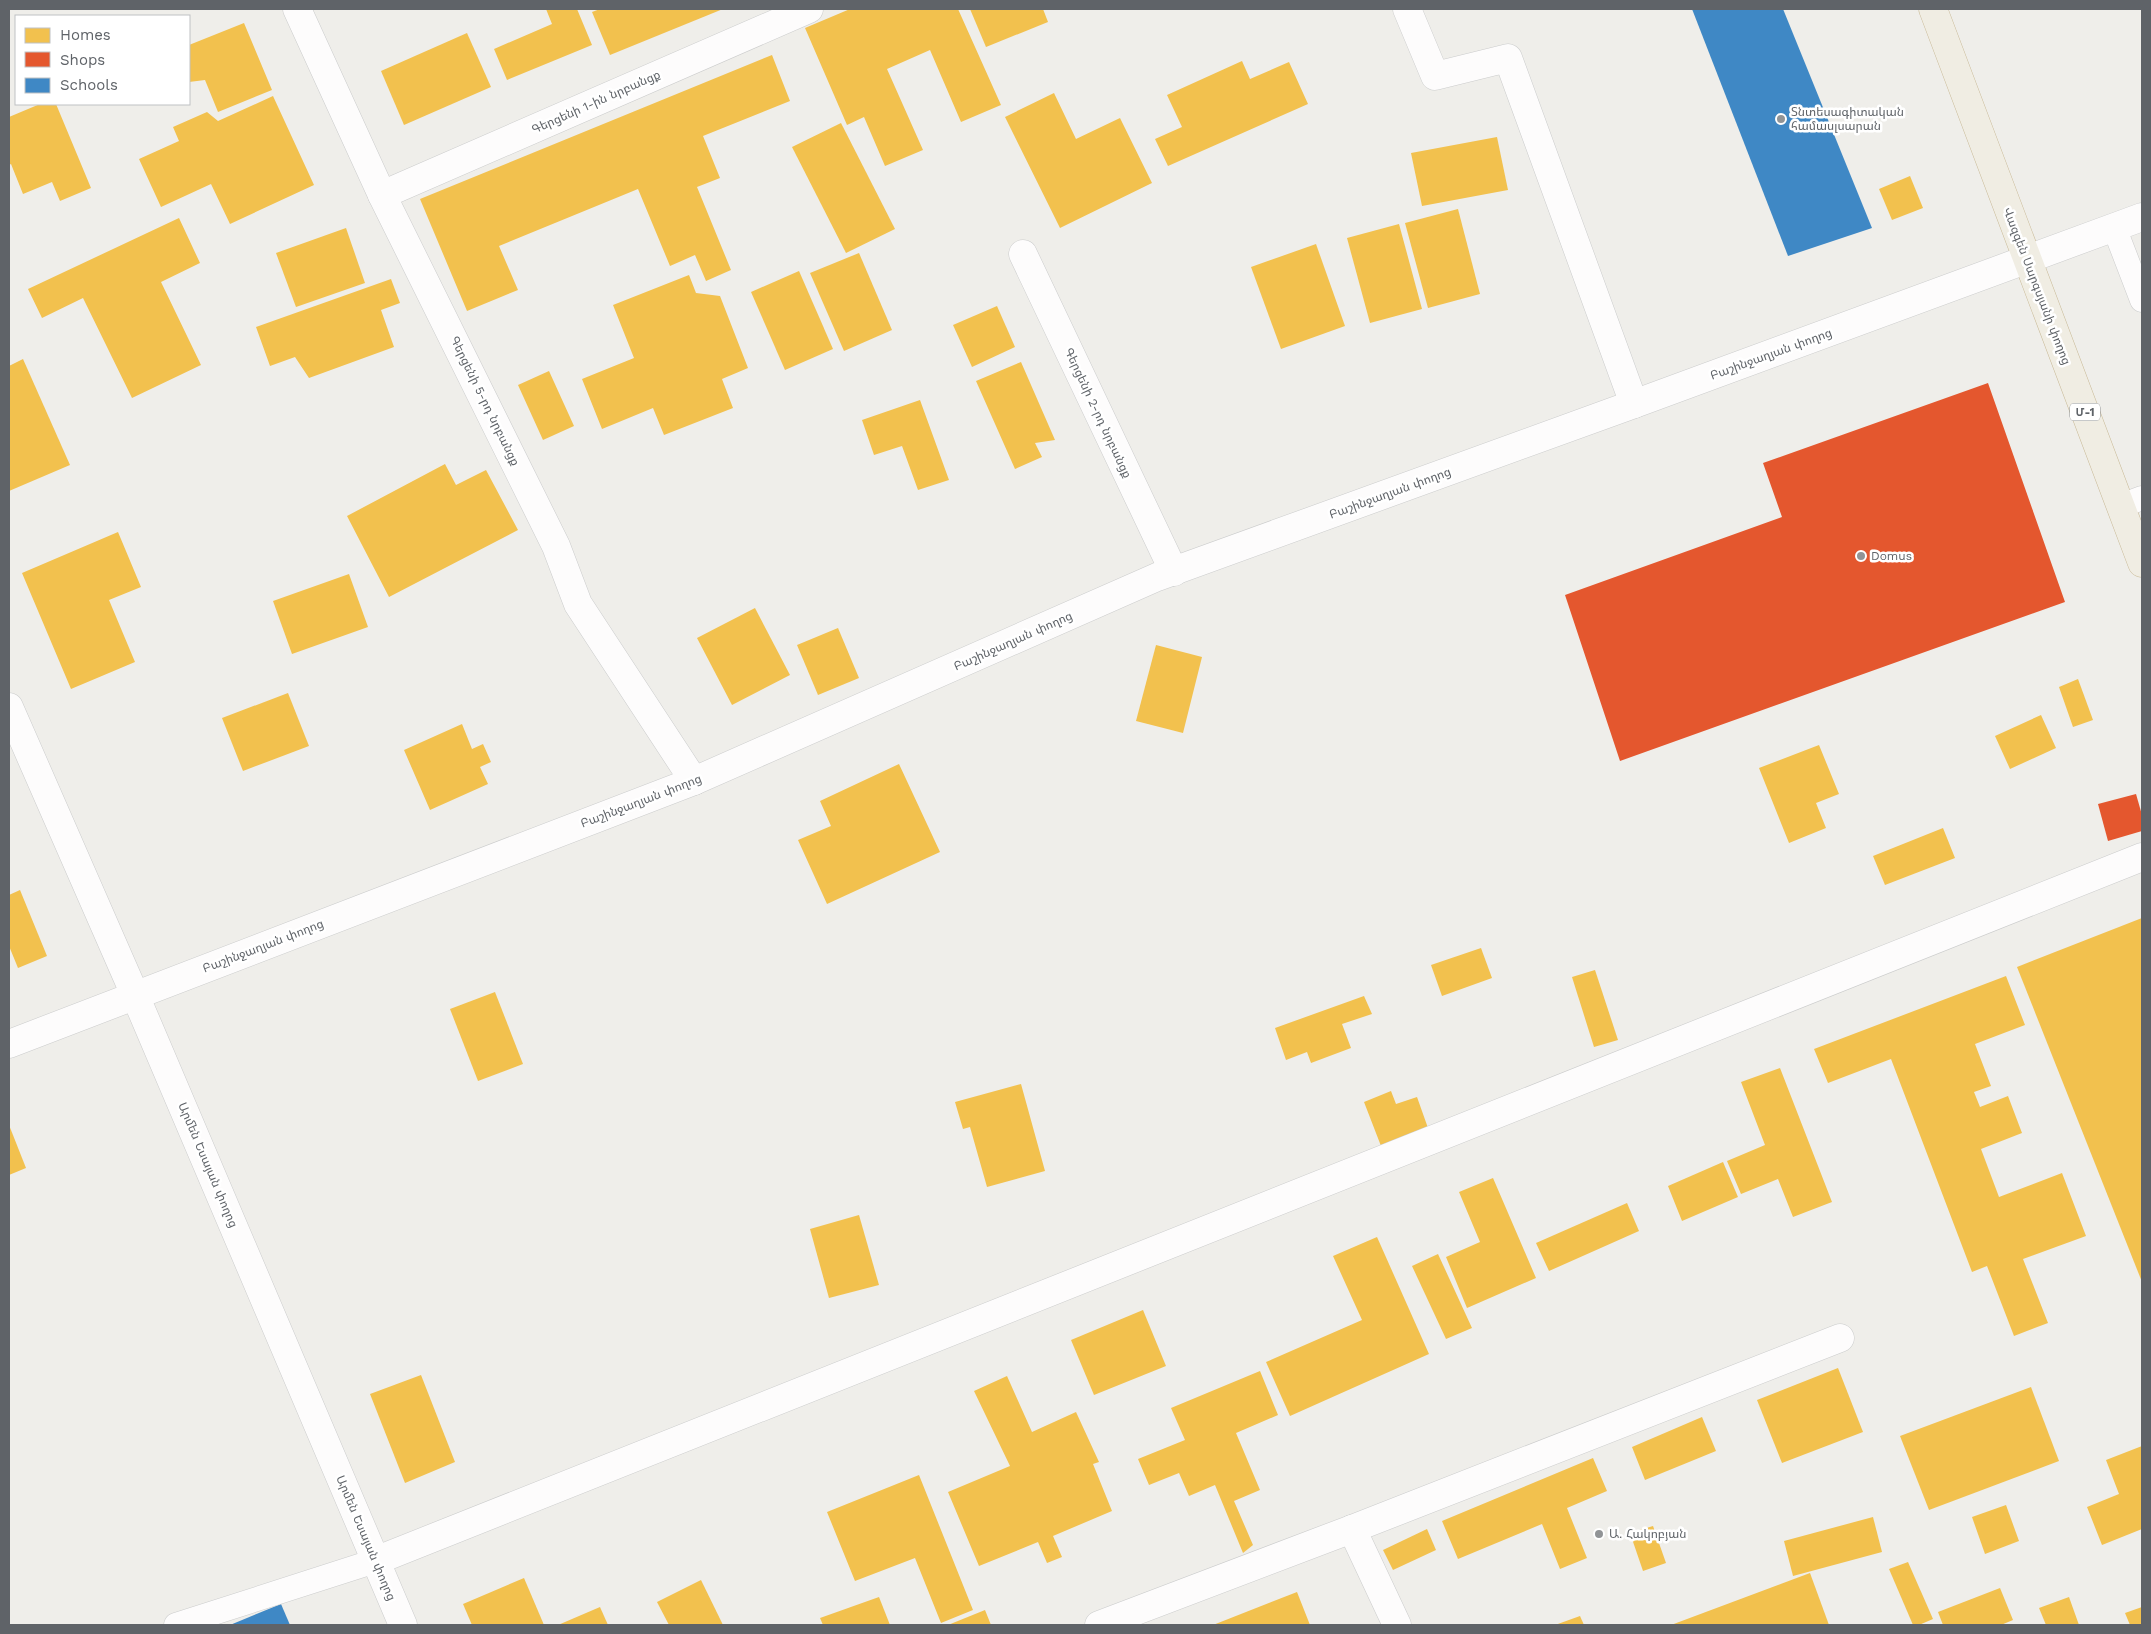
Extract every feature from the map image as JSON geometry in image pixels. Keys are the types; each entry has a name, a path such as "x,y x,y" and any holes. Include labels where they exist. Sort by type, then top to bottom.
{"highway":[{"name":"Վազգեն Սարգսյանի փողոց","path":"1933,9 2027,260 2131,502 2142,563"}],"street":[{"name":"Գերցենի 5-րդ նրբանցք","path":"297,9 382,195 556,546 578,604 694,781"},
{"name":"Գերցենի 1-ին նրբանցք","path":"382,195 809,9"},
{"path":"1407,9 1435,76 1508,58 1634,404"},
{"name":"Բաշինջաղյան փողոց","path":"9,1044 694,781 1148,581 2142,217"},
{"name":"Գերցենի 2-րդ նրբանցք","path":"1023,254 1174,572"},
{"name":"Արմեն Եսայան փողոց","path":"9,707 135,995 403,1625"},
{"path":"375,1560 2142,857"},
{"path":"1099,1625 1352,1529 1840,1338"},
{"path":"1352,1529 1397,1625"}],"lane":[{"path":"2114,227 2142,300"},
{"path":"176,1625 375,1560"}],"building: Homes":[{"path":"546,9 577,9 592,45 507,80 494,49 552,24"},
{"path":"600,9 723,9 610,55 592,12"},
{"path":"850,9 958,9 1001,105 961,122 930,50 887,69 923,150 885,166 864,117 847,125 805,28"},
{"path":"970,9 1043,9 1048,22 986,47"},
{"path":"244,23 272,90 218,112 205,80 190,82 190,45"},
{"path":"467,33 491,87 404,125 381,71"},
{"path":"772,55 790,101 703,136 720,178 697,187 731,270 706,281 695,255 670,266 638,189 499,246 518,290 467,311 420,199"},
{"path":"1242,61 1250,79 1289,62 1308,104 1168,166 1155,139 1182,127 1167,95"},
{"path":"1054,93 1076,139 1120,118 1152,183 1060,228 1005,117"},
{"path":"273,96 314,185 230,224 211,184 161,207 139,159 179,141 173,127 207,112 218,121"},
{"path":"38,105 56,105 91,188 60,201 52,182 23,194 11,164 9,165 9,117"},
{"path":"841,123 895,229 846,253 792,147"},
{"path":"1497,137 1508,190 1422,206 1411,153"},
{"path":"1910,176 1923,208 1892,220 1879,189"},
{"path":"1458,209 1480,294 1428,308 1405,223"},
{"path":"179,218 200,263 161,282 201,365 132,398 83,298 42,318 28,289"},
{"path":"1399,224 1422,309 1370,323 1347,238"},
{"path":"346,228 365,283 296,307 276,253"},
{"path":"1316,244 1345,326 1281,349 1251,267"},
{"path":"859,253 892,330 844,351 810,273"},
{"path":"799,271 833,349 785,370 751,292"},
{"path":"689,275 696,293 720,296 748,368 722,379 733,408 664,435 653,408 602,429 582,379 634,358 613,305"},
{"path":"391,279 400,303 381,310 394,347 309,378 295,357 270,366 256,327"},
{"path":"997,306 1015,347 972,367 953,325"},
{"path":"23,359 70,465 9,491 9,366"},
{"path":"1021,362 1055,440 1035,443 1042,457 1015,469 976,381"},
{"path":"549,371 574,426 543,440 518,385"},
{"path":"920,400 949,480 918,490 902,446 874,455 862,420"},
{"path":"445,464 456,485 486,470 518,530 389,597 347,516"},
{"path":"118,532 141,587 109,600 135,662 71,689 22,573"},
{"path":"349,574 368,627 292,654 273,601"},
{"path":"755,608 790,675 732,705 697,638"},
{"path":"838,628 859,678 818,695 797,645"},
{"path":"1156,645 1202,657 1183,733 1136,721"},
{"path":"2078,679 2093,720 2073,727 2059,687"},
{"path":"288,693 309,746 243,771 222,718"},
{"path":"2041,715 2056,748 2010,769 1995,736"},
{"path":"462,724 472,749 483,744 491,762 480,767 488,784 430,810 404,750"},
{"path":"1819,745 1839,794 1816,803 1826,828 1789,843 1759,768"},
{"path":"899,764 940,852 827,904 798,840 831,826 820,801"},
{"path":"1943,828 1955,858 1885,885 1873,856"},
{"path":"20,890 47,956 18,968 9,946 9,895"},
{"path":"2142,918 2142,1282 2017,967"},
{"path":"1481,948 1492,978 1442,996 1431,965"},
{"path":"1595,970 1618,1040 1594,1047 1572,977"},
{"path":"2006,976 2025,1025 1975,1044 1991,1086 1974,1092 1980,1107 2008,1096 2022,1133 1981,1149 1999,1197 2062,1173 2086,1236 2023,1259 2048,1323 2014,1336 1987,1266 1972,1272 1891,1059 1828,1083 1814,1049"},
{"path":"495,992 523,1064 478,1081 450,1009"},
{"path":"1364,996 1372,1014 1342,1024 1351,1048 1311,1063 1307,1052 1286,1060 1275,1028"},
{"path":"1780,1068 1832,1202 1793,1217 1778,1179 1741,1194 1727,1161 1765,1145 1741,1082"},
{"path":"1021,1084 1045,1171 987,1187 970,1127 963,1129 955,1102"},
{"path":"1391,1091 1396,1104 1417,1097 1428,1128 1381,1146 1364,1102"},
{"path":"9,1125 26,1168 9,1175"},
{"path":"1723,1162 1738,1197 1682,1221 1668,1186"},
{"path":"1493,1178 1536,1278 1467,1308 1446,1257 1480,1242 1459,1192"},
{"path":"1627,1203 1639,1231 1549,1271 1536,1243"},
{"path":"859,1215 879,1285 829,1298 810,1229"},
{"path":"1377,1237 1429,1354 1290,1416 1266,1362 1362,1320 1333,1256"},
{"path":"1438,1254 1472,1328 1446,1339 1412,1266"},
{"path":"1143,1310 1166,1366 1094,1395 1071,1340"},
{"path":"1838,1368 1863,1432 1782,1463 1757,1400"},
{"path":"1260,1371 1278,1415 1236,1433 1260,1490 1234,1501 1253,1545 1243,1553 1215,1485 1189,1496 1179,1473 1149,1485 1138,1459 1185,1440 1171,1408"},
{"path":"421,1375 455,1462 405,1483 370,1394"},
{"path":"1007,1376 1032,1432 1076,1412 1099,1462 1093,1464 1112,1511 1053,1536 1062,1557 1047,1563 1038,1542 979,1566 948,1492 1010,1466 974,1391"},
{"path":"2031,1387 2059,1461 1929,1510 1900,1436"},
{"path":"1702,1417 1716,1451 1645,1480 1632,1447"},
{"path":"2142,1446 2142,1529 2102,1545 2087,1507 2119,1494 2106,1460"},
{"path":"1593,1458 1607,1491 1567,1508 1587,1558 1560,1569 1542,1524 1458,1559 1442,1521"},
{"path":"919,1475 973,1610 941,1623 915,1558 855,1581 827,1512"},
{"path":"2006,1505 2019,1541 1985,1554 1972,1517"},
{"path":"1873,1517 1882,1552 1793,1576 1784,1541"},
{"path":"1653,1526 1666,1563 1643,1571 1630,1533"},
{"path":"1427,1529 1436,1550 1393,1570 1383,1550"},
{"path":"1908,1562 1933,1619 1919,1625 1913,1625 1889,1569"},
{"path":"1810,1573 1829,1625 1671,1625"},
{"path":"524,1578 544,1625 472,1625 463,1604"},
{"path":"701,1580 723,1625 669,1625 657,1602"},
{"path":"2000,1588 2013,1620 2001,1625 1943,1625 1938,1612"},
{"path":"1297,1592 1310,1625 1213,1625"},
{"path":"879,1597 890,1625 823,1625 820,1618"},
{"path":"2069,1597 2079,1625 2046,1625 2039,1608"},
{"path":"600,1607 608,1625 558,1625"},
{"path":"2142,1607 2142,1625 2130,1625 2125,1613"},
{"path":"985,1610 991,1625 948,1625"},
{"path":"1580,1616 1584,1625 1555,1625"}],"building: Shops":[{"name":"Domus","path":"1988,383 2065,602 1620,761 1565,595 1782,517 1763,463"},
{"path":"2136,794 2142,815 2142,831 2108,841 2098,804"}],"building: Schools":[{"name":"Տնտեսագիտական համասլսարան","path":"1692,9 1783,9 1872,228 1788,256"},
{"path":"281,1604 290,1625 230,1625"}],"place":[{"name":"Տնտեսագիտական համասլսարան","path":"1781,119"},
{"name":"Domus","path":"1861,556"},
{"name":"Ա. Հակոբյան","path":"1599,1534"}]}
